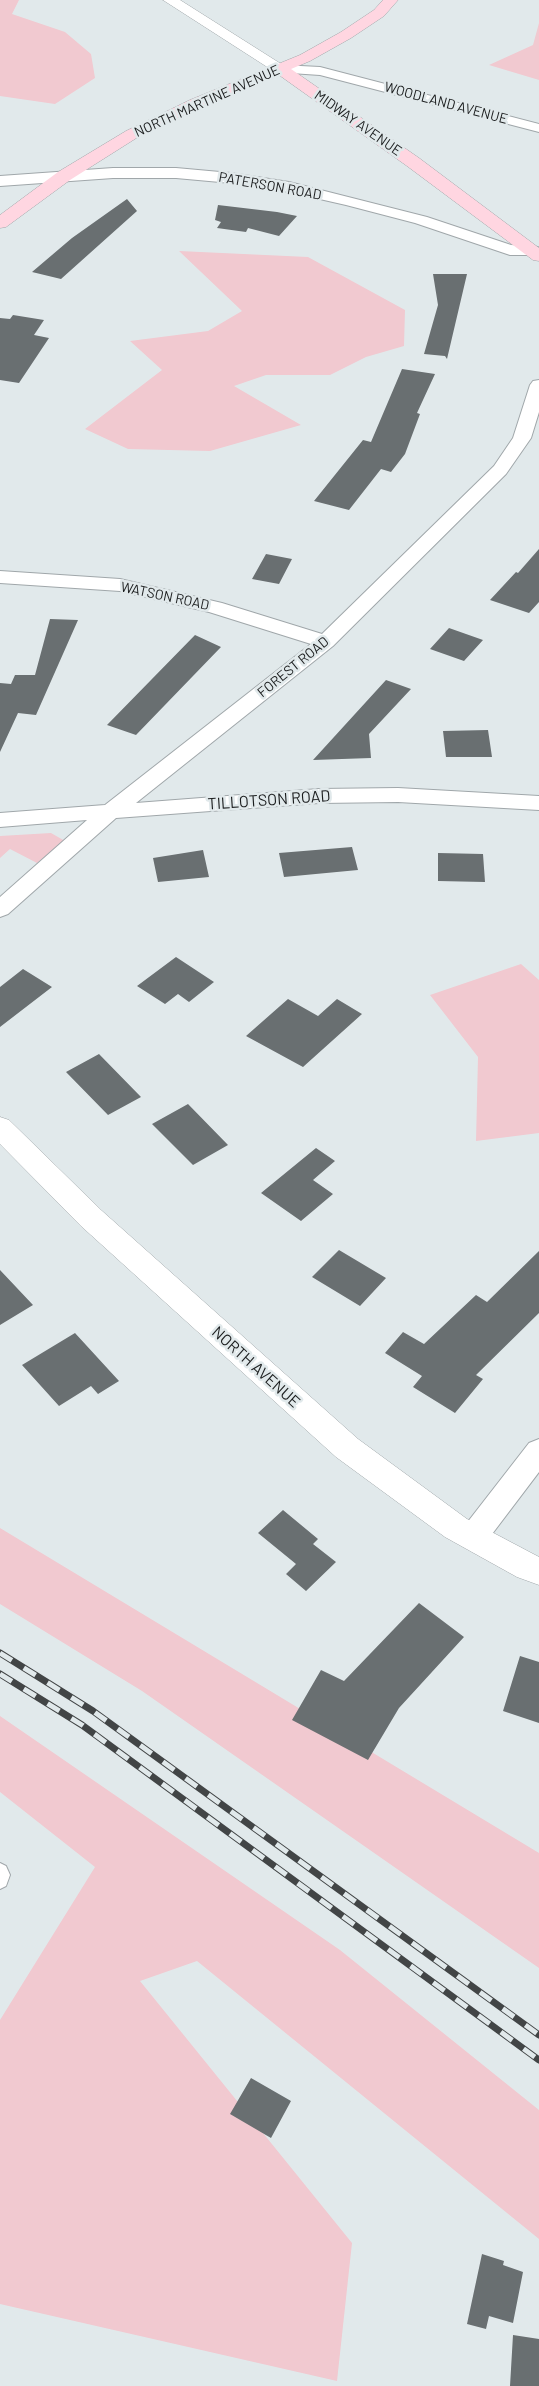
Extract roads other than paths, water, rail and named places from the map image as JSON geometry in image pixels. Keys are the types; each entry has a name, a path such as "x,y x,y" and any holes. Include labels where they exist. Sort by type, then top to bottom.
{"main road":[{"name":"NORTH MARTINE AVENUE","path":"0,223 64,176 153,123 281,69 346,35 378,13 392,0"},
{"name":"MIDWAY AVENUE","path":"281,69 414,162 535,253"}],"street":[{"name":"MIDWAY AVENUE","path":"170,0 281,69"},
{"name":"WOODLAND AVENUE","path":"281,69 320,71 539,128"},
{"path":"314,92 352,79"},
{"name":"PATERSON ROAD","path":"0,181 40,180 64,176 112,173 176,173 261,182 350,201 421,220 510,250 535,253"},
{"name":"FOREST ROAD","path":"0,909 110,813 326,642 500,470 522,438 539,385"},
{"name":"WATSON ROAD","path":"0,576 120,585 215,606 326,642"},
{"name":"TILLOTSON ROAD","path":"0,820 319,796 398,795 539,802"},
{"name":"NORTH AVENUE","path":"0,1127 91,1218 347,1448 456,1528 528,1567 539,1571"},
{"path":"473,1537 539,1451"}],"lane":[{"path":"0,1871 2,1875 0,1881"}],"railway":[{"path":"0,1653 93,1711 539,2035"},
{"path":"0,1674 82,1725 539,2060"}]}
